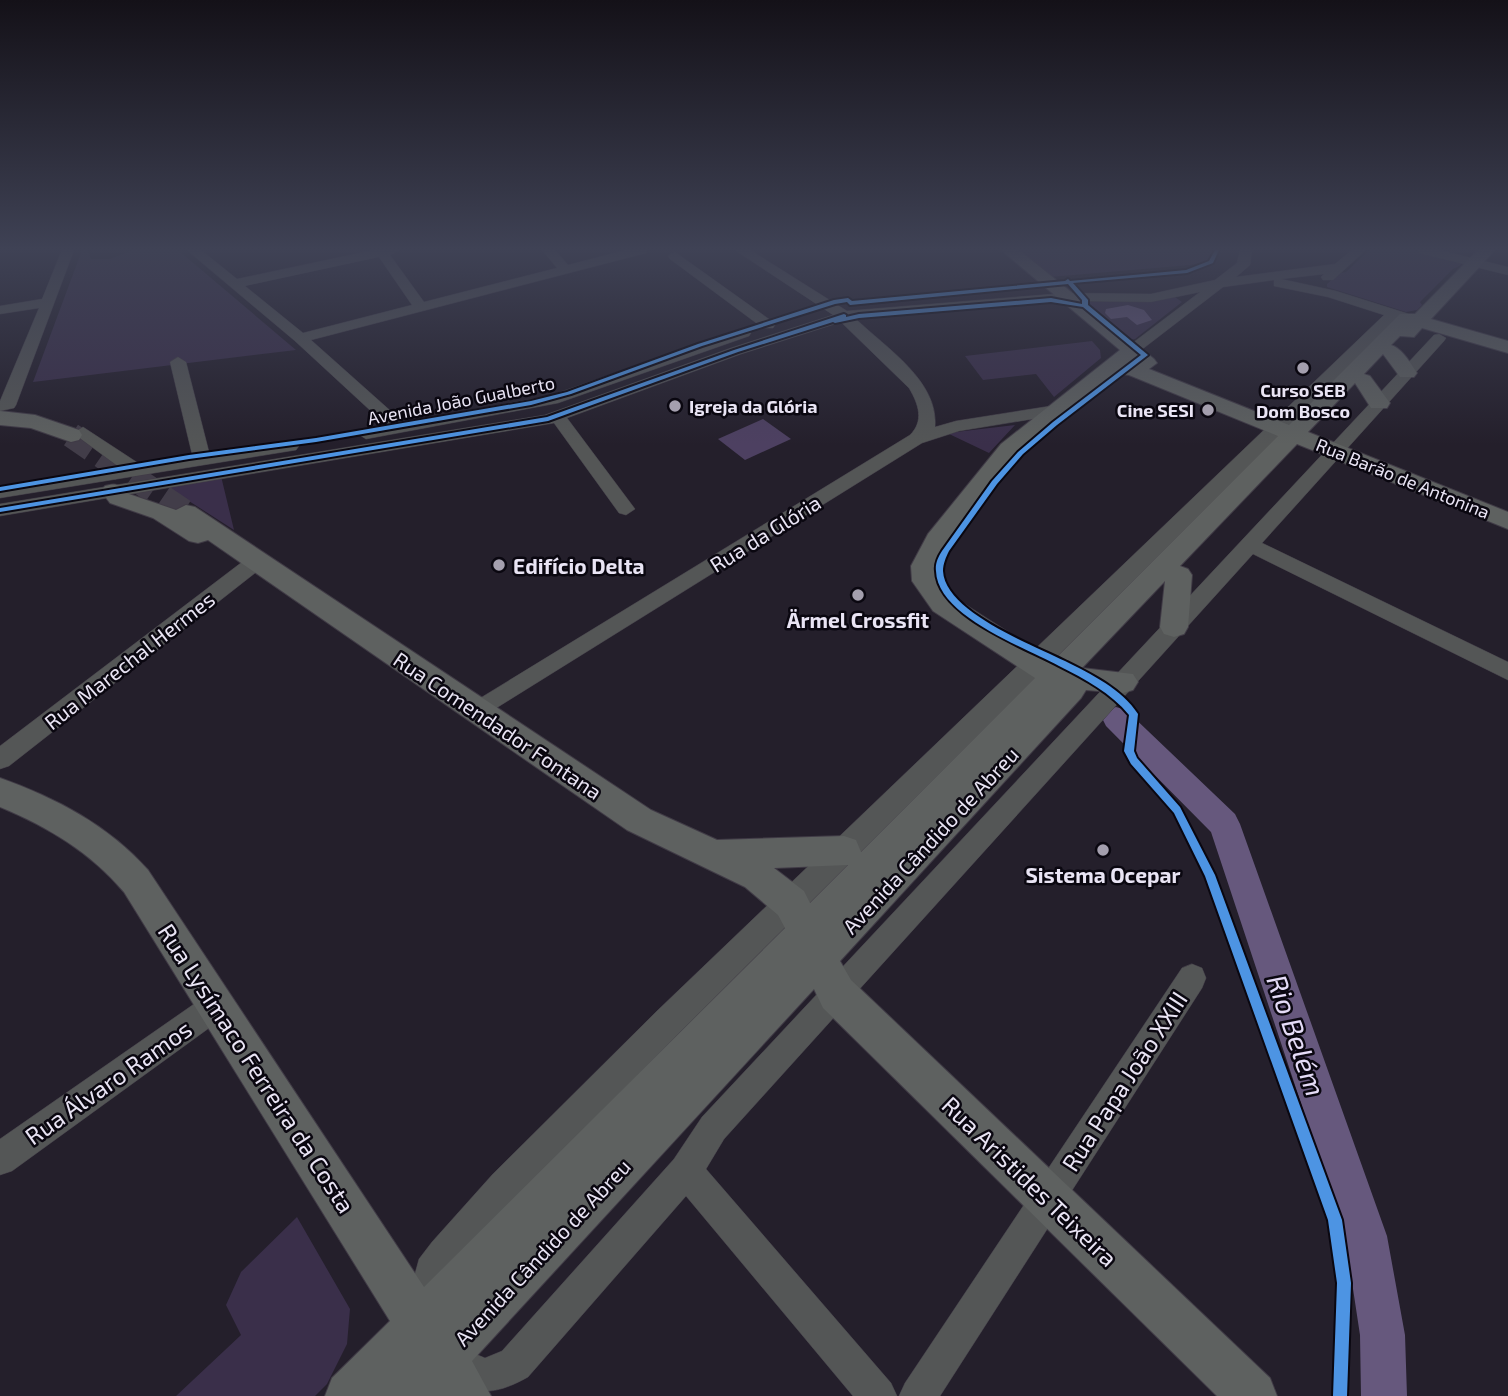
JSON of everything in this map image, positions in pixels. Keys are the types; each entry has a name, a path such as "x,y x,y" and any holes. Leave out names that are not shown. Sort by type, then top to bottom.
{"main road":[{"path":"1079,315 1111,348 1113,366"},
{"name":"Rua Barão de Antonina","path":"1085,315 1181,388"},
{"path":"1406,318 1409,315"},
{"path":"1406,318 1508,347"},
{"path":"1406,318 1441,333 1508,354"},
{"name":"Avenida Cândido de Abreu","path":"406,1396 443,1359 1058,673 1145,585 1192,524 1294,434 1363,380 1390,351 1406,318"},
{"name":"Avenida Cândido de Abreu","path":"1058,673 1179,575 1294,434 1406,318"},
{"path":"1123,682 1058,673 943,604 925,581 924,566 937,540 1000,459 1131,351"},
{"path":"1390,351 1407,373"},
{"name":"Rua Barão de Antonina","path":"1113,366 1128,368 1181,388 1508,521"},
{"path":"1363,380 1379,403"},
{"path":"3,412 77,433"},
{"path":"113,491 118,498 162,512 229,557 257,561"},
{"name":"Rua Comendador Fontana","path":"186,513 639,820 758,875 814,946"},
{"path":"1174,626 1179,575"},
{"path":"1115,586 1145,585"},
{"name":"Rua Lysímaco Ferreira da Costa","path":"0,792 63,819 104,846 121,861 217,1005 443,1359"},
{"path":"712,854 844,851"},
{"name":"Rua Aristides Teixeira","path":"814,946 1048,1198 1252,1396"},
{"name":"Avenida Cândido de Abreu","path":"350,1396 443,1359"}],"street":[{"path":"3,412 43,315"},
{"path":"272,315 399,428"},
{"path":"300,338 389,315"},
{"path":"756,315 768,324"},
{"name":"Avenida João Gualberto","path":"0,492 202,458 292,446 552,400 797,315"},
{"name":"Avenida João Gualberto","path":"0,510 558,417 736,351 852,315"},
{"path":"1131,351 1178,315"},
{"path":"1397,315 1406,318"},
{"path":"844,316 918,388 928,416 927,427 916,439"},
{"path":"1407,373 1439,338"},
{"path":"178,362 202,458"},
{"name":"Avenida Cândido de Abreu","path":"1192,524 1115,586 1058,673 844,851 814,946 713,1128 685,1171 515,1364 499,1375 481,1377 443,1359 432,1272 465,1228 616,1072 814,946 1123,682 1407,373"},
{"name":"Rua da Glória","path":"477,711 916,439 956,426 1057,410"},
{"path":"928,416 938,422 956,426"},
{"path":"558,417 626,509"},
{"path":"77,433 134,469"},
{"path":"1249,544 1508,672"},
{"name":"Rua Marechal Hermes","path":"0,759 257,561"},
{"name":"Rua Papa João XXIII","path":"918,1396 1192,978"},
{"name":"Rua Álvaro Ramos","path":"0,1159 217,1005"},
{"path":"685,1171 878,1396"}],"shaded area":[{"path":"58,315 255,315 296,350 33,382"},
{"path":"1093,315 1165,315 1135,339 1123,341"},
{"path":"1107,315 1148,315 1152,320 1137,325 1127,317 1111,319"},
{"path":"1092,341 1100,350 1101,358 1054,397 1036,374 983,380 965,356"},
{"path":"763,419 791,439 745,460 718,439"},
{"path":"1015,425 989,453 947,433"},
{"path":"221,476 234,530 164,485"},
{"path":"297,1217 350,1309 347,1344 327,1384 315,1396 176,1396 241,1335 226,1305 241,1272"}],"waterway":[{"name":"Rio Belém","path":"1116,718 1224,824 1366,1236 1382,1335 1384,1396"}],"tunnel":[{"path":"71,435 186,513"}],"cycle path":[{"path":"0,489 189,457 316,440 531,403 569,393 700,345 793,315"},
{"path":"835,321 869,315"},
{"path":"1096,315 1145,355 1055,423 1005,469 945,551 939,572 945,590 973,617 1098,683 1126,704 1134,714 1129,751 1134,761 1177,810 1210,875 1335,1220 1344,1283 1340,1396"},
{"path":"0,510 548,419 736,351 844,316"}],"place":[{"name":"Curso SEB Dom Bosco","path":"1303,368"},
{"name":"Igreja da Glória","path":"675,406"},
{"name":"Cine SESI","path":"1208,410"},
{"name":"Edifício Delta","path":"499,565"},
{"name":"Ärmel Crossfit","path":"858,595"},
{"name":"Sistema Ocepar","path":"1103,850"}]}
